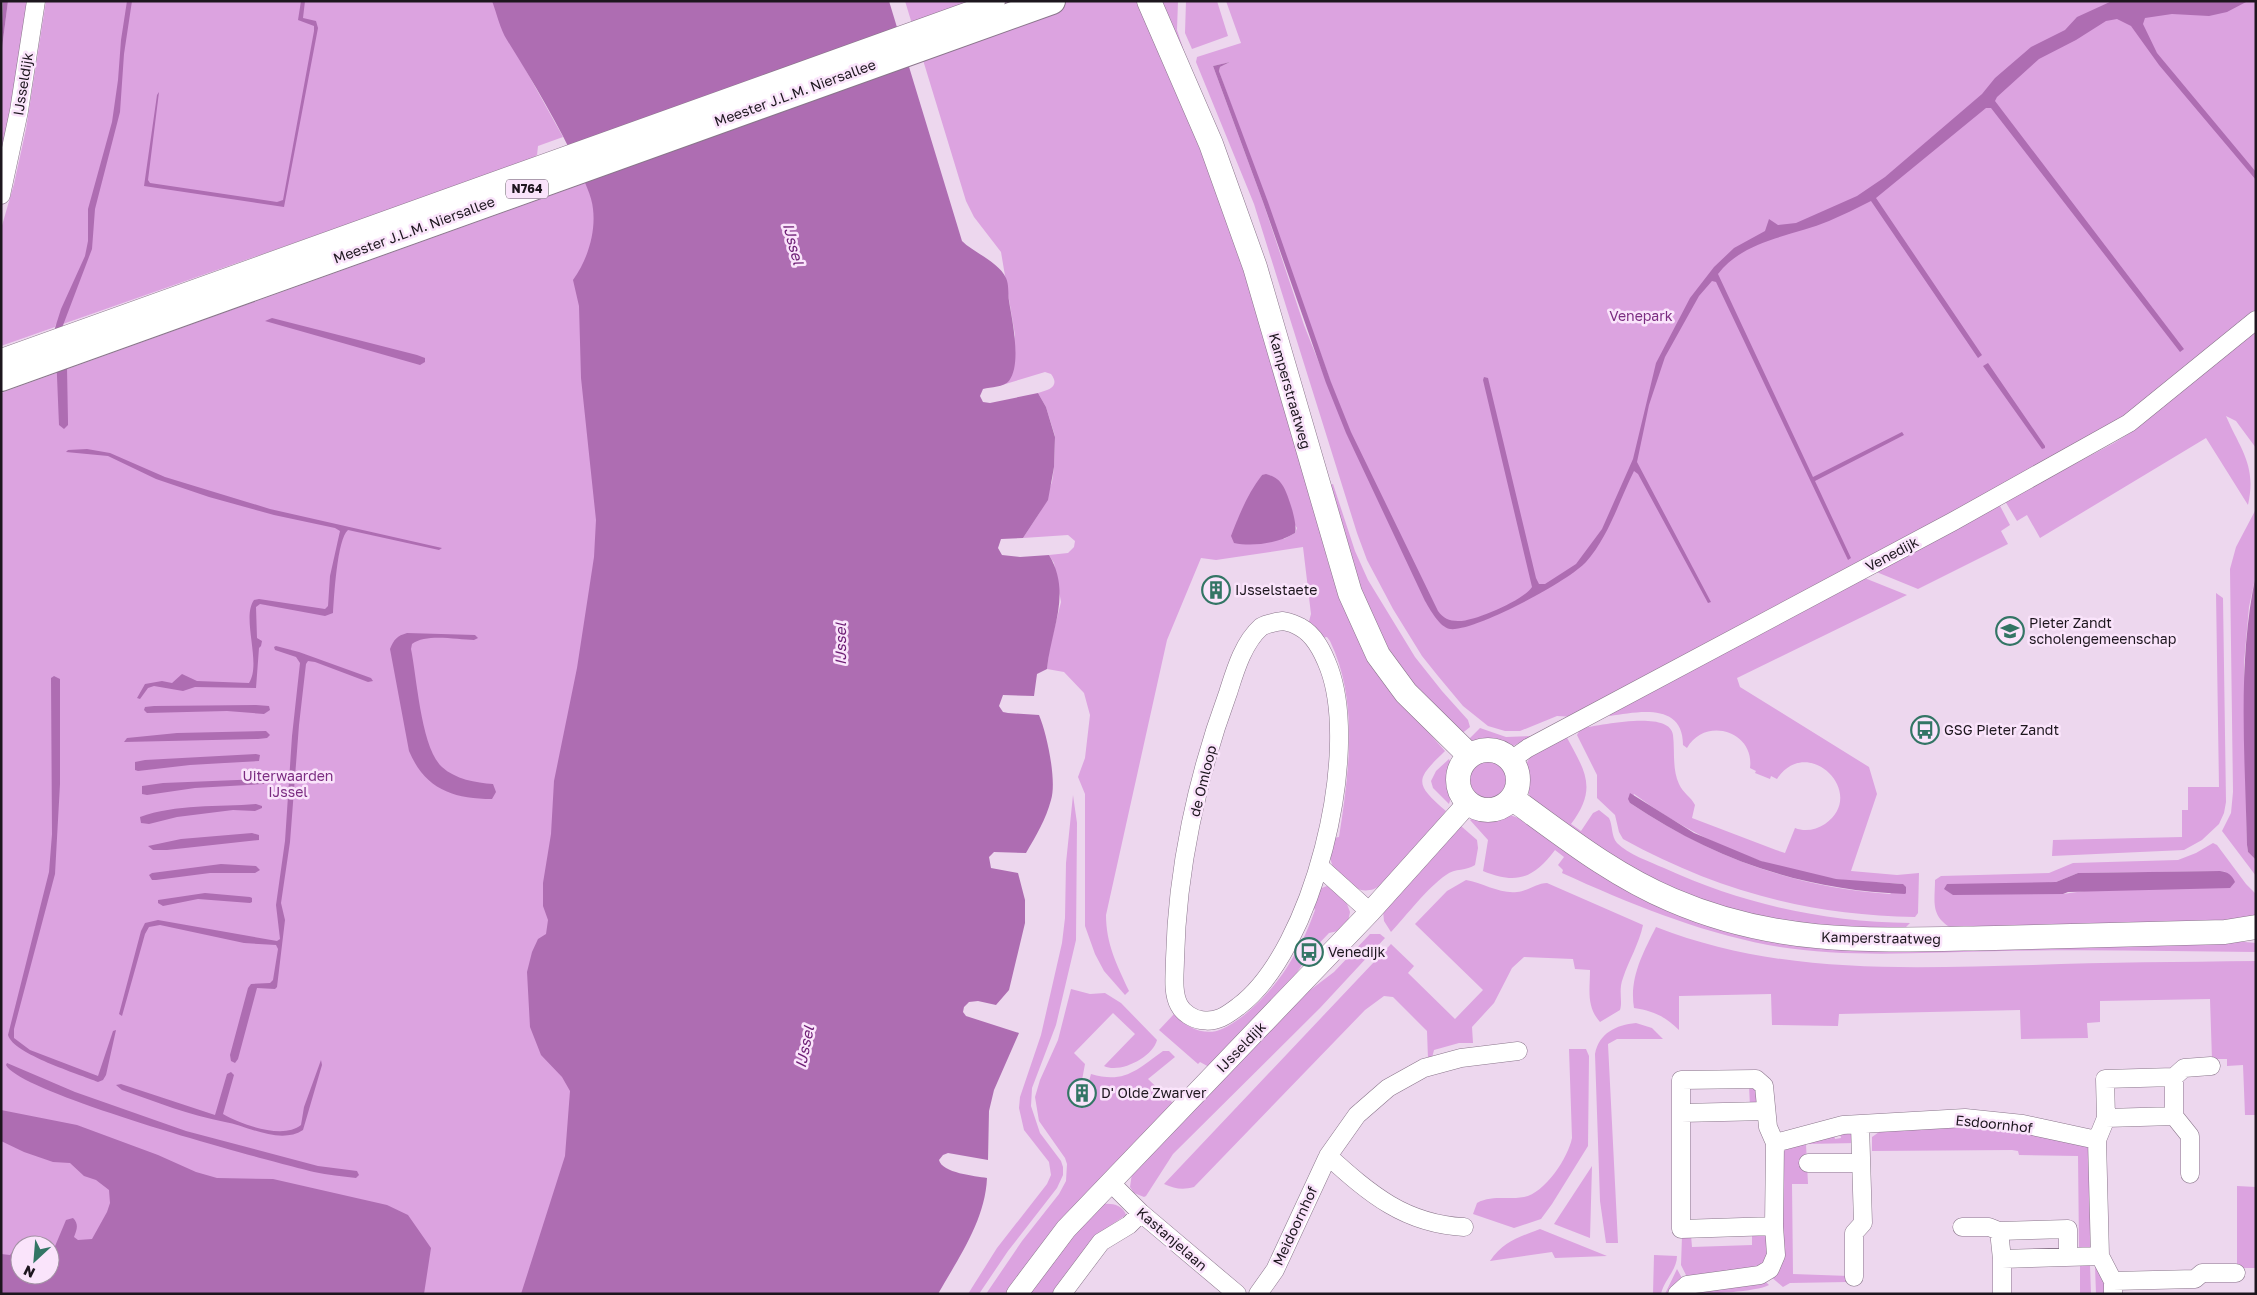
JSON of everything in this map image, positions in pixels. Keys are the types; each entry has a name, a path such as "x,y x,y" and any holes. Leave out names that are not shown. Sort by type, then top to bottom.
{"main road":[{"name":"Meester J.L.M. Niersallee","path":"1,378 1052,1"},
{"name":"Kamperstraatweg","path":"1149,1 1211,144 1254,267 1350,593 1378,654 1406,693 1470,756"},
{"path":"1487,750 1498,751 1511,760 1518,771 1519,781 1513,799 1504,806 1487,811 1478,809 1468,803 1459,790 1458,781 1463,763 1470,756 1487,750"},
{"name":"Kamperstraatweg","path":"1513,799 1592,857 1644,887 1672,900 1729,920 1789,934 1852,940 2225,932 2256,926"},
{"name":"Kamperstraatweg","path":"2225,932 2256,937"}],"street":[{"name":"IJsseldijk","path":"1,195 18,111 36,1"},
{"name":"Meester J.L.M. Niersallee","path":"1,358 996,1"},
{"name":"Venedijk","path":"1511,760 1535,744 1952,522 2128,423 2256,320"},
{"name":"de Omloop","path":"1283,621 1302,628 1315,640 1322,651 1335,692 1338,738 1337,779 1331,816 1318,866 1309,895 1283,952 1271,973 1251,995 1234,1010 1216,1020 1197,1019 1182,1010 1176,997 1177,914 1186,853 1202,775 1224,703 1246,648 1263,626 1273,622 1283,621"},
{"name":"IJsseldijk","path":"1017,1294 1066,1228 1370,912 1468,803"},
{"path":"1318,866 1370,912"},
{"name":"Meidoornhof","path":"1258,1294 1275,1270 1328,1156 1357,1115 1388,1088 1424,1068 1461,1058 1518,1051"},
{"path":"2211,1066 2184,1068 2174,1077 2105,1079 2106,1118 2098,1140 2100,1256 2113,1287 2196,1286 2202,1273 2236,1273"},
{"path":"2174,1077 2174,1116 2190,1136 2190,1174"},
{"path":"1677,1294 1687,1285 1760,1275 1770,1269 1776,1255 1774,1226 1775,1143 1768,1127 1764,1086 1756,1079 1681,1080 1681,1229 1774,1226"},
{"path":"1681,1113 1766,1111"},
{"path":"2106,1118 2174,1116"},
{"name":"Esdoornhof","path":"1775,1143 1844,1125 1965,1118 2023,1124 2098,1140"},
{"path":"1854,1277 1854,1233 1863,1223 1860,1125"},
{"path":"1328,1156 1370,1193 1415,1218 1443,1226 1464,1227"},
{"path":"1808,1163 1862,1162"},
{"name":"Kastanjelaan","path":"1110,1182 1141,1213 1237,1294"},
{"path":"1062,1294 1101,1242 1129,1226 1141,1213"},
{"path":"1962,1227 1989,1227 1999,1231 2068,1229 2068,1257"},
{"path":"1999,1231 2002,1259 2002,1294"},
{"path":"2002,1259 2100,1256"}],"green space":[{"path":"8,1 29,1 1,165 1,56"},
{"path":"46,1 521,1 518,56 563,137 538,146 537,155 528,161 63,324 64,322 56,324 55,327 1,346 1,229 14,184 26,129"},
{"path":"905,1 1140,1 1232,228 1321,530 1327,559 1337,587 1399,699 1445,751 1428,769 1422,781 1428,794 1446,811 1422,842 1382,885 1366,890 1352,886 1336,871 1330,857 1332,838 1339,837 1346,788 1349,738 1345,688 1339,664 1330,641 1327,637 1321,638 1308,625 1311,614 1303,547 1216,560 1201,558 1167,640 1106,915 1110,945 1129,991 1125,995 1104,971 1095,954 1085,926 1085,794 1078,777 1085,758 1090,715 1084,693 1064,672 1047,669 1049,650 1061,602 1054,563 1049,555 1068,553 1074,547 1075,541 1068,535 1023,538 1040,512 1052,482 1055,436 1046,407 1038,393 1050,389 1054,384 1054,378 1051,374 1045,372 1002,385 1009,381 1015,335 1001,252 974,217 966,201","holes":["1262,475 1297,528 1295,533 1284,539 1237,521"]},
{"path":"1158,1 1178,1 1177,30 1185,54"},
{"path":"1186,1 1217,1 1228,36 1192,49 1185,33"},
{"name":"Venepark","path":"1226,1 2256,1 2256,448 2236,421 2226,416 2249,468 2250,491 2248,505 2206,438 2040,538 2027,515 2017,521 2005,501 2114,443 2130,433 2155,412 2122,421 1574,717 1557,716 1520,731 1505,731 1488,726 1463,706 1422,656 1393,609 1367,560 1357,533 1254,204 1196,62 1197,57 1241,43","holes":["1230,62 1220,67 1219,71 1330,380 1348,436 1304,325 1263,202 1213,66"]},
{"name":"Uiterwaarden IJssel","path":"585,183 591,185 604,270 594,1294 1,1294 1,393"},
{"path":"1333,484 1355,551 1368,580 1415,657 1468,720 1470,727 1460,735 1435,711 1392,657 1367,612 1327,486"},
{"path":"1999,504 2010,525 2001,531 2008,544 1918,589 1874,571"},
{"path":"2256,509 2256,574 2249,607 2244,663 2247,845 2248,852 2256,860 2256,876 2222,831 2231,813 2233,792 2230,569 2236,547"},
{"path":"1862,577 1907,595 1737,678 1740,687 1869,767 1877,794 1851,871 1897,875 1919,873 1918,913 1915,917 1876,915 1801,905 1765,897 1694,873 1623,839 1619,832 1615,815 1597,798 1597,775 1577,735 1581,728 1633,721 1660,723 1669,727 1673,735 1677,778 1681,787 1695,805 1692,818 1785,853 1795,828 1810,830 1825,824 1837,811 1840,797 1837,784 1829,773 1817,765 1803,762 1789,766 1777,779 1771,776 1770,779 1755,773 1756,771 1750,768 1749,755 1745,745 1737,737 1727,732 1705,732 1695,738 1687,748 1683,745 1681,731 1676,722 1667,716 1645,712 1610,716 1607,712","holes":["1634,794 1657,810 1729,849 1781,867 1835,879 1903,884 1890,894 1854,890 1786,876 1754,866 1722,854 1660,822 1630,803"]},
{"path":"2216,593 2223,598 2226,802 2219,824 2202,840 2184,850 2052,856 2053,840 2182,837 2182,810 2188,810 2188,787 2219,787"},
{"path":"1480,728 1506,737 1533,736 1511,747 1468,740"},
{"path":"1565,734 1578,758 1586,779 1585,799 1580,811 1571,824 1581,831 1593,813 1599,810 1609,818 1617,843 1627,851 1693,881 1723,892 1784,909 1815,915 1878,922 1910,923 1904,929 1857,931 1743,915 1633,873 1532,799 1529,794 1525,777 1525,768 1528,761 1537,750"},
{"path":"1449,759 1452,768 1452,781 1449,804 1433,788 1431,781 1436,771"},
{"path":"1493,760 1500,763 1506,769 1509,780 1508,788 1500,797 1493,800 1485,800 1478,797 1470,788 1469,776 1472,769 1481,761"},
{"path":"1073,795 1077,823 1076,940 1056,1025 1032,1088 1031,1106 1040,1133 1061,1161 1063,1175 1057,1188 1008,1251 979,1294 968,1294 997,1248 1047,1184 1051,1175 1049,1162 1024,1130 1019,1108 1020,1097 1041,1035 1062,943 1065,918 1066,863"},
{"path":"1510,815 1521,819 1722,926 2222,940 2256,943 2256,952 2066,950 1856,953 1826,952 1768,945 1715,932 1663,915 1562,873 1563,870 1558,865 1564,857 1555,850 1540,867 1524,876 1506,878 1483,871 1488,840 1470,820 1475,817"},
{"path":"1461,826 1477,840 1478,848 1475,865 1457,870 1439,880 1424,894 1391,932 1384,921 1383,911"},
{"path":"2213,843 2217,845 2246,884 2256,894 2256,919 2219,924 1951,928 1940,918 1935,907 1935,880 1941,876 2049,873 2073,863 2178,860 2196,853","holes":["2226,871 2063,894 2049,882 2056,882 2078,873"]},
{"path":"1466,880 1511,892 1547,883 1643,925 1625,971 1620,1010 1600,1022 1591,1004 1589,991 1590,970 1575,969 1573,959 1524,957 1512,968 1494,1003 1472,1027 1473,1043 1459,1043 1434,1050 1432,1058 1428,1059 1427,1031 1393,997 1384,996 1365,1010 1194,1187 1179,1188 1164,1184 1391,944 1414,966 1408,973 1455,1019 1483,990 1415,924 1447,891"},
{"path":"1327,886 1336,891 1347,904 1350,912 1348,922 1338,931 1329,933 1309,954 1287,988 1211,1068 1200,1062 1198,1064 1159,1030 1174,1014 1190,1027 1209,1032 1222,1029 1242,1017 1262,999 1286,969 1310,923 1315,910 1312,904 1319,889"},
{"path":"1656,927 1702,943 1749,954 1795,961 1842,965 1937,967 2256,961 2256,1115 2245,1115 2243,1065 2227,1066 2227,1059 2212,1059 2210,999 2100,1001 2100,1022 2087,1023 2088,1038 2021,1039 2020,1010 1839,1014 1838,1026 1772,1025 1771,994 1679,996 1679,1030 1669,1021 1658,1015 1634,1008 1635,976"},
{"path":"1370,934 1380,934 1385,938 1320,1008 1173,1154 1146,1196 1134,1193 1130,1187 1132,1173 1301,997 1334,972"},
{"path":"1071,989 1090,994 1105,993 1121,1003 1157,1040 1143,1058 1127,1066 1111,1068 1104,1066 1135,1034 1113,1013 1074,1053 1085,1064 1082,1080 1077,1080 1070,1087 1068,1097 1073,1105 1083,1108 1093,1103 1096,1090 1089,1081 1091,1074 1103,1077 1121,1076 1137,1069 1163,1051 1169,1051 1175,1057 1148,1079 1175,1105 1043,1242 1006,1294 986,1294 1022,1241 1059,1194 1066,1181 1067,1164 1065,1158 1039,1121 1035,1097 1040,1080 1058,1040"},
{"path":"1636,1023 1652,1028 1663,1039 1617,1039 1608,1044 1618,1243 1606,1243 1600,1201 1595,1054 1604,1035 1615,1028"},
{"path":"1569,1049 1586,1049 1589,1056 1588,1146 1541,1219 1514,1228 1473,1214 1477,1203 1494,1198 1518,1198 1532,1194 1547,1182 1561,1164 1572,1138"},
{"path":"1749,1085 1757,1085 1758,1107 1750,1107"},
{"path":"1950,1127 2000,1130 2013,1127 2086,1145 2091,1148 2092,1249 2079,1249 2078,1156 2019,1155 2018,1151 2012,1150 1872,1151 1872,1137 1882,1130"},
{"path":"1840,1132 1852,1132 1857,1143 1806,1144 1808,1184 1792,1184 1793,1274 1849,1276 1848,1282 1790,1283 1783,1287 1770,1276 1779,1178 1784,1166 1783,1155 1785,1149 1834,1133 1835,1139 1841,1138"},
{"path":"1592,1166 1590,1238 1554,1224"},
{"path":"2237,1186 2256,1187 2256,1268 2237,1268"},
{"path":"1103,1204 1117,1205 1126,1215 1105,1229 1052,1294 1028,1294 1073,1233"},
{"path":"1540,1229 1607,1256 1555,1258 1552,1252 1490,1261 1506,1244"},
{"path":"1691,1235 1692,1247 1752,1245 1752,1235 1766,1235 1771,1243 1764,1266 1688,1279 1681,1265 1682,1236"},
{"path":"1654,1255 1677,1256 1675,1266 1661,1294 1653,1294"},
{"path":"2090,1265 2091,1294 2080,1294 2080,1266"},
{"path":"2095,1266 2105,1278 2106,1294 2096,1294"},
{"path":"1677,1269 1683,1280 1671,1288 1669,1294 1665,1294"},
{"path":"1764,1280 1769,1285 1754,1289 1699,1294 1692,1294 1691,1291"}],"water":[{"path":"3,1 8,1 1,56"},
{"path":"127,1 132,1 124,54 120,112 95,209 92,249 62,328 67,368 68,425 64,429 59,425 55,328 61,309 85,256 88,241 88,209 112,122"},
{"path":"301,1 305,1 303,18 316,21 318,28 284,207 144,186 157,95 159,92 148,180 150,183 277,202 283,200 314,31 314,26 298,20"},
{"name":"IJssel","path":"492,1 889,1 962,241 998,267 1007,280 1016,353 1013,373 1007,383 983,389 980,396 983,402 990,403 1038,393 1046,407 1055,437 1054,467 1048,500 1023,538 1001,539 998,548 1002,555 1020,557 1049,555 1056,569 1060,597 1047,669 1037,674 1034,696 1003,695 999,706 1003,712 1039,715 1050,758 1053,792 1044,821 1026,853 994,852 989,857 991,868 1018,873 1025,900 1025,923 1009,990 996,1005 978,1001 969,1002 964,1007 963,1012 966,1016 1019,1033 994,1090 989,1111 988,1160 948,1153 939,1160 941,1164 952,1171 987,1178 985,1194 976,1224 938,1294 521,1294 565,1156 570,1091 562,1077 541,1055 530,1027 527,972 532,952 538,939 546,934 548,920 543,906 543,883 551,834 554,781 577,668 594,557 596,520 581,378 579,306 573,280 586,256 592,237 594,218 588,189 579,169 554,120 505,36"},
{"path":"2112,1 2248,1 2227,12 2209,16 2172,14 2145,18 2143,24 2157,53 2256,172 2256,180 2159,65 2131,26 2117,19 2106,21 2076,40 2039,59 1997,97 1995,101 2184,349 2180,352 1991,108 1986,108 1876,198 1982,355 1978,358 1871,201 1829,221 1755,246 1729,262 1718,274 1813,477 1902,432 1904,435 1815,481 1851,558 1848,560 1716,282 1712,281 1699,296 1665,357 1649,405 1637,462 1711,602 1708,603 1638,474 1634,471 1601,541 1586,562 1561,581 1521,604 1499,614 1462,628 1450,629 1442,625 1425,601 1346,433 1326,383 1213,66 1230,62 1220,67 1219,71 1268,202 1331,382 1351,432 1438,611 1446,619 1458,621 1475,618 1509,604 1532,587 1483,380 1484,377 1488,378 1536,578 1539,584 1545,584 1576,564 1602,529 1633,459 1656,363 1690,298 1714,267 1734,248 1765,231 1769,219 1778,225 1796,223 1857,196 1885,177 1982,94 1995,78 2031,47 2065,30 2077,17"},
{"path":"272,318 417,355 425,358 425,362 420,365 265,321"},
{"path":"1988,363 2045,448 2042,449 1983,366"},
{"path":"87,449 110,453 165,477 270,509 442,548 439,550 348,530 344,536 339,556 333,613 325,616 260,604 256,607 257,638 262,641 259,648 256,688 195,687 183,691 154,686 148,688 140,699 137,698 145,684 162,681 172,683 182,674 197,681 249,683 253,664 250,618 254,600 259,599 325,609 328,606 330,576 340,531 335,528 274,515 209,497 156,479 108,456 66,452 68,450"},
{"path":"1266,474 1278,480 1285,490 1294,516 1295,533 1266,543 1249,545 1234,543 1231,536 1244,504 1262,475"},
{"path":"2256,574 2256,860 2248,852 2247,845 2244,675 2246,641"},
{"path":"407,633 475,635 478,638 474,640 426,639 412,644 411,649 421,712 429,745 435,758 442,767 453,775 493,784 496,792 492,799 465,797 442,789 423,775 409,751 390,649 396,638"},
{"path":"274,647 299,652 371,678 373,681 368,682 315,662 308,661 306,664 299,725 290,842 281,903 285,920 277,987 275,989 257,988 238,1059 235,1063 231,1061 230,1055 248,988 251,984 270,983 273,980 278,949 276,945 244,943 160,925 149,927 145,934 122,1016 119,1014 141,931 145,923 158,920 277,941 280,939 276,905 285,841 292,736 300,663 296,657 275,650"},
{"path":"54,676 60,679 60,784 55,874 14,1029 14,1038 30,1050 98,1076 113,1031 116,1030 106,1075 103,1080 98,1082 62,1069 34,1056 13,1042 8,1035 49,872 52,834 51,678"},
{"path":"154,706 269,706 270,710 264,714 227,711 147,713 144,710 145,707"},
{"path":"266,731 270,735 267,738 258,739 124,742 127,738 177,733"},
{"path":"260,755 259,761 135,770 135,762 145,760"},
{"path":"263,779 265,781 264,784 195,788 147,795 142,794 142,786 163,783"},
{"path":"1630,793 1694,833 1761,861 1836,879 1903,884 1906,887 1906,893 1867,891 1831,886 1795,878 1727,856 1694,841 1630,803 1628,799"},
{"path":"256,804 262,806 262,808 255,811 233,810 177,817 149,824 141,823 140,817 182,808"},
{"path":"252,833 259,835 259,840 167,850 153,850 148,846 181,839"},
{"path":"221,864 256,866 260,870 255,873 210,873 156,880 152,880 149,875 152,873"},
{"path":"2220,871 2229,874 2234,880 2235,882 2230,888 2068,892 2063,894 1953,895 1944,889 1947,884 2056,882 2078,873"},
{"path":"205,893 250,897 252,902 198,899 163,906 158,903 158,900"},
{"path":"321,1060 322,1065 303,1130 284,1136 264,1133 186,1112 122,1090 116,1085 121,1084 215,1115 227,1074 231,1072 234,1075 223,1114 250,1126 273,1131 284,1131 301,1125 304,1107"},
{"path":"7,1063 75,1092 186,1131 318,1166 357,1171 359,1175 356,1178 314,1172 149,1126 54,1093 21,1078 6,1065"},
{"path":"1,1110 77,1125 158,1155 196,1172 217,1178 273,1179 387,1205 408,1215 431,1248 424,1294 1,1294 1,1254 10,1255 10,1285 60,1285 60,1235 66,1220 73,1218 75,1220 77,1227 74,1237 78,1240 92,1239 110,1203 109,1190 96,1180 84,1176 70,1163 53,1162 24,1152 1,1141"}],"place":[{"name":"IJsselstaete","path":"1216,590"},
{"name":"Pieter Zandt scholengemeenschap","path":"2010,631"},
{"name":"GSG Pieter Zandt","path":"1925,730"},
{"name":"Venedijk","path":"1309,952"},
{"name":"D' Olde Zwarver","path":"1082,1093"}]}
